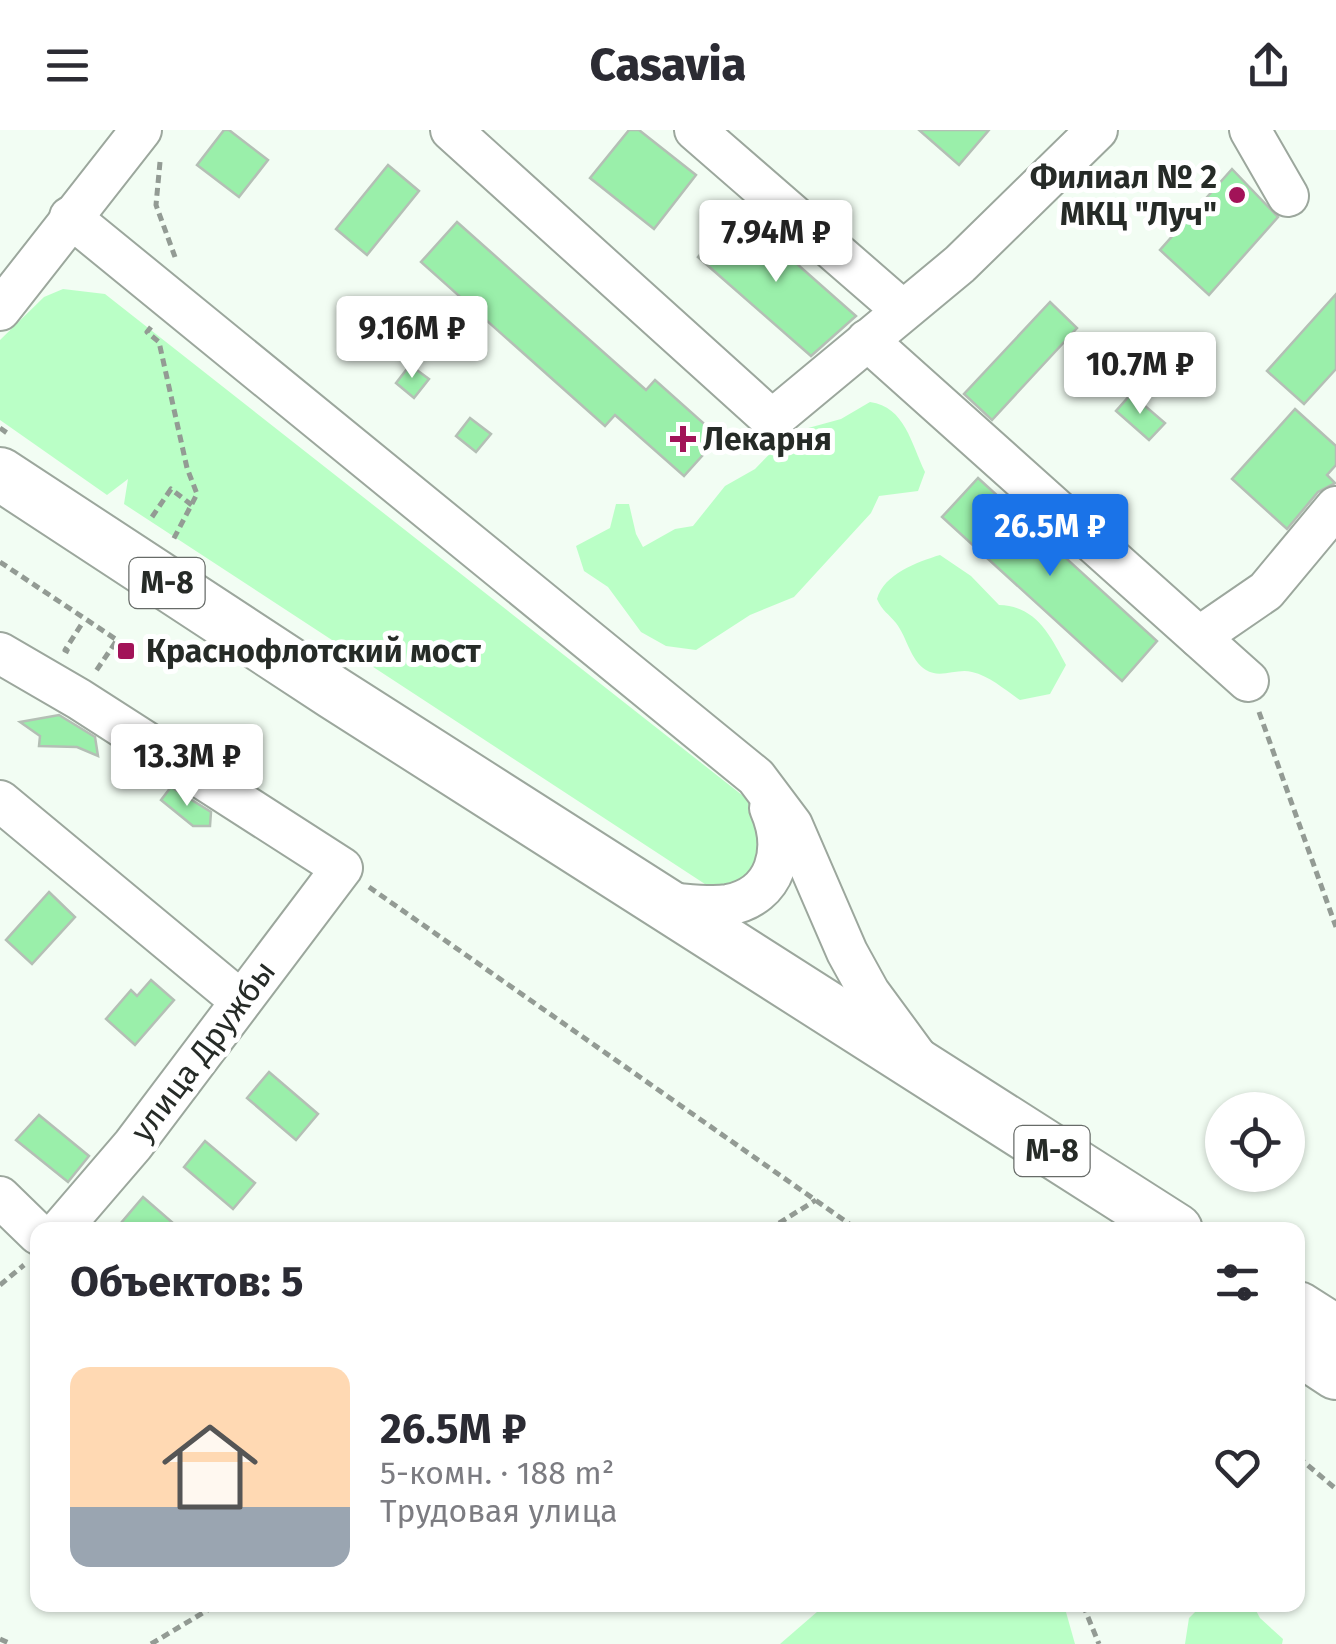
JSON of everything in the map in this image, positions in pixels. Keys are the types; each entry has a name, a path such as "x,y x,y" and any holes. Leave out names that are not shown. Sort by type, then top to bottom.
{"main road":[{"name":"М-8","path":"0,474 325,707"},
{"name":"М-8","path":"0,514 325,707"},
{"path":"325,707 666,903 928,1071"},
{"path":"325,707 1101,1222"},
{"name":"М-8","path":"928,1071 1164,1222"},
{"path":"1305,1312 1336,1332"},
{"path":"1305,1352 1336,1372"}],"street":[{"path":"0,310 141,130"},
{"path":"451,130 772,420 901,309 960,264 1097,130"},
{"path":"695,130 901,309"},
{"path":"1250,130 1288,196"},
{"path":"70,217 756,777 792,825 847,952 869,992 928,1071"},
{"path":"867,340 1248,680"},
{"path":"1200,637 1266,591 1336,506"},
{"path":"0,652 342,868"},
{"path":"666,903 726,905 753,898 772,878 779,854 774,819 756,777"},
{"path":"0,802 241,1001"},
{"name":"улица Дружбы","path":"67,1222 134,1145 342,868"},
{"path":"0,1198 30,1247"}],"path":[{"path":"152,517 171,489 193,506 170,544"},
{"path":"0,562 117,640 95,672"},
{"path":"80,661 65,650 83,622"},
{"path":"1248,680 1336,927"},
{"path":"342,868 847,1222"},
{"path":"781,1222 816,1200"},
{"path":"0,1284 30,1250"},
{"path":"1305,1463 1336,1488"},
{"path":"151,1644 204,1612"},
{"path":"1085,1612 1098,1644"},
{"path":"0,1639 10,1644"}],"green space":[{"path":"63,289 105,294 742,795 764,818 762,864 731,889 708,886 124,504 128,479 107,495 0,420 0,340 44,297"},
{"path":"870,402 891,411 905,428 925,472 918,491 879,496 871,513 794,597 750,615 696,650 666,646 641,632 608,587 584,571 576,546 610,528 616,504 629,504 643,547 675,529 693,526 725,486 755,469 790,433 841,419"},
{"path":"940,555 971,576 999,605 1023,611 1048,633 1066,665 1050,694 1020,700 979,674 931,673 916,660 900,629 877,599 894,576"},
{"path":"817,1612 1066,1612 1075,1644 780,1644"},
{"path":"1195,1612 1257,1612 1283,1639 1282,1644 1185,1644 1189,1618"}],"building":[{"path":"224,130 268,160 239,197 197,165"},
{"path":"629,130 639,130 696,175 654,229 590,178"},
{"path":"919,130 989,130 959,165"},
{"path":"388,165 419,191 367,255 336,229"},
{"path":"1232,169 1278,217 1209,295 1160,250"},
{"path":"737,211 856,316 811,356 698,257"},
{"path":"457,222 646,390 655,380 719,437 684,476 615,415 605,426 421,262"},
{"path":"1336,294 1336,369 1304,404 1267,371"},
{"path":"1050,302 1077,328 992,420 964,394"},
{"path":"410,365 429,379 414,398 396,383"},
{"path":"1131,394 1165,423 1149,440 1116,411"},
{"path":"1295,409 1336,446 1336,465 1327,475 1335,483 1318,492 1287,529 1232,479"},
{"path":"470,418 491,434 476,452 456,436"},
{"path":"978,478 1157,641 1122,681 942,517"},
{"path":"59,715 95,737 98,756 77,747 39,746 40,736 20,722"},
{"path":"171,787 211,812 210,826 193,826 161,800"},
{"path":"49,892 75,917 32,964 6,940"},
{"path":"151,980 174,1000 135,1045 106,1019 131,990 137,996"},
{"path":"269,1072 318,1114 296,1140 247,1098"},
{"path":"39,1115 89,1156 68,1182 16,1140"},
{"path":"205,1141 255,1183 233,1209 184,1167"},
{"path":"143,1197 172,1222 122,1222"}],"place":[{"name":"Филиал № 2 МКЦ \"Луч\"","path":"1237,195"},
{"name":"Лекарня","path":"683,439"},
{"name":"Краснофлотский мост","path":"126,651"}]}
